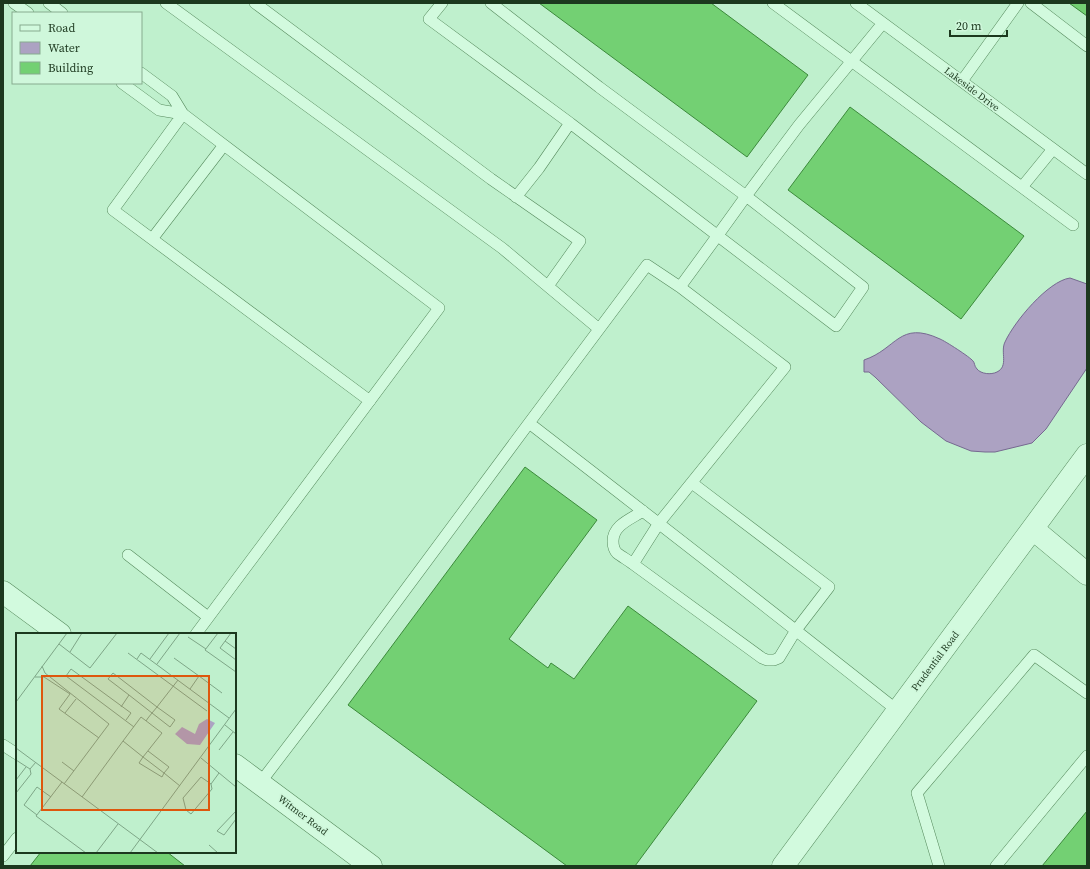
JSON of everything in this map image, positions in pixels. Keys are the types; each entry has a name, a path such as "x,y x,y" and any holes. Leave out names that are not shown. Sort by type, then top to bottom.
{"street":[{"name":"Prudential Road","path":"783,866 1087,455"},
{"path":"1033,529 1087,574"},
{"path":"3,592 59,633"},
{"name":"Witmer Road","path":"236,766 371,866"}],"lane":[{"path":"14,3 27,12"},
{"path":"49,3 61,12"},
{"path":"166,3 502,248 599,329"},
{"path":"255,3 516,197 580,241 548,286"},
{"path":"442,3 428,19 570,122 836,326 863,286 746,196 599,87 491,3"},
{"path":"773,3 1073,225"},
{"name":"Lakeside Drive","path":"856,3 1087,174"},
{"path":"962,81 1018,3"},
{"path":"1031,3 1087,46"},
{"path":"680,288 799,125 883,23"},
{"path":"142,74 172,96 183,114 439,308 197,633"},
{"path":"123,84 159,110 183,114"},
{"path":"183,114 113,210 370,401"},
{"path":"516,197 539,168 570,122"},
{"path":"152,239 224,145"},
{"path":"1022,187 1053,149"},
{"path":"260,783 334,686 647,265 785,367 659,523 633,564"},
{"path":"529,423 898,711"},
{"path":"643,511 615,530 613,545 617,552 762,658 774,660 779,658 796,630 829,587 692,483"},
{"path":"128,554 208,617"},
{"path":"939,866 917,793 1034,655 1087,693"},
{"path":"3,745 16,753"},
{"path":"996,866 1087,756"},
{"path":"3,856 16,839"}],"water":[{"path":"1070,278 1087,284 1087,368 1046,429 1032,443 995,452 985,452 971,451 946,441 921,422 875,377 869,372 864,372 864,360 875,355 899,338 907,334 915,333 926,334 940,339 971,359 979,371 989,374 995,373 1003,366 1003,350 1005,342 1016,324 1042,294 1052,286"}],"building":[{"path":"539,3 711,3 808,75 747,157"},
{"path":"1069,3 1087,3 1087,16"},
{"path":"850,107 1024,236 961,319 788,190"},
{"path":"525,467 597,520 509,639 548,668 551,663 574,679 628,606 757,701 635,866 567,866 348,705"},
{"path":"1087,811 1087,866 1042,866"},
{"path":"40,853 168,853 185,866 30,866"}]}
